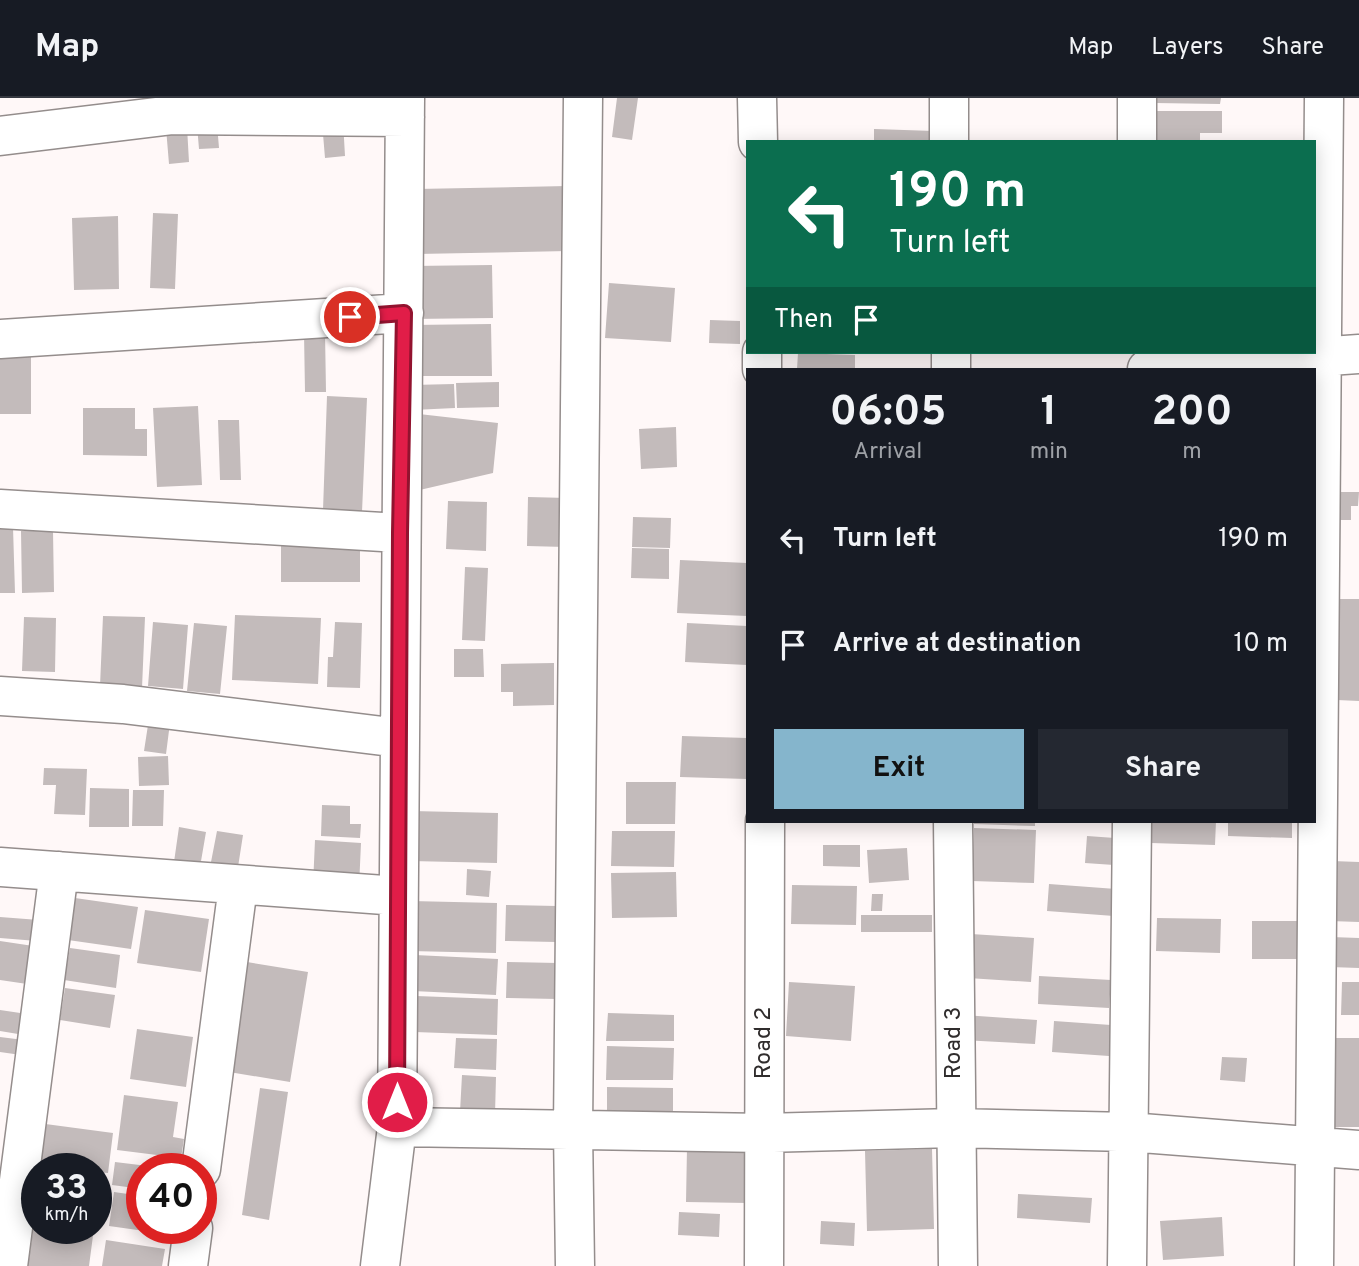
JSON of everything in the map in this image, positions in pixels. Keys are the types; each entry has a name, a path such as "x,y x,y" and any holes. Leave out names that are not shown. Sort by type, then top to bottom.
{"street":[{"path":"575,1266 573,1130 583,98"},
{"path":"757,98 758,140"},
{"path":"949,98 949,140"},
{"path":"1137,98 1137,140"},
{"path":"1314,1266 1324,98"},
{"path":"0,136 173,106 405,108 397,1128 380,1266"},
{"path":"0,339 404,313"},
{"path":"1159,368 1321,354 1359,354"},
{"path":"0,509 400,533"},
{"path":"0,696 123,704 399,738"},
{"name":"Road 2","path":"764,1266 765,823"},
{"name":"Road 3","path":"953,823 954,1128 958,1266"},
{"path":"1127,1266 1132,823"},
{"path":"0,867 398,896"},
{"path":"8,1266 59,871"},
{"path":"203,1153 238,886"},
{"path":"397,1128 764,1133 954,1128 1129,1132 1315,1149 1359,1150"},
{"path":"188,1266 191,1244"}],"building":[{"path":"617,98 638,98 632,140 612,137"},
{"path":"1156,98 1221,98 1220,104 1155,103"},
{"path":"1148,111 1222,111 1222,133 1200,133 1200,140 1148,140"},
{"path":"343,121 345,156 325,158 322,122"},
{"path":"217,124 219,148 199,149 197,125"},
{"path":"187,127 189,162 169,164 166,128"},
{"path":"874,129 934,131 934,140 874,140"},
{"path":"567,186 568,251 417,254 416,189"},
{"path":"153,213 178,214 175,289 150,288"},
{"path":"118,216 119,289 74,290 72,218"},
{"path":"492,265 493,318 412,319 412,266"},
{"path":"609,283 675,288 671,342 605,338"},
{"path":"710,320 740,321 740,344 709,343"},
{"path":"491,324 492,376 413,376 412,325"},
{"path":"325,332 326,392 305,392 304,333"},
{"path":"0,349 31,349 31,414 0,414"},
{"path":"798,354 855,355 855,368 797,368"},
{"path":"499,382 499,407 457,408 456,383"},
{"path":"454,384 455,408 413,410 412,385"},
{"path":"327,396 367,398 362,512 323,510"},
{"path":"198,406 202,485 157,487 153,408"},
{"path":"83,408 135,408 135,429 147,429 147,456 83,455"},
{"path":"419,414 498,423 493,473 411,492"},
{"path":"218,420 239,420 241,480 220,480"},
{"path":"676,427 677,467 641,469 639,429"},
{"path":"1333,492 1359,492 1358,506 1351,506 1351,520 1333,520"},
{"path":"528,497 568,498 566,547 527,546"},
{"path":"448,501 487,502 486,551 446,549"},
{"path":"633,517 671,518 670,548 632,547"},
{"path":"0,527 13,527 15,593 0,593"},
{"path":"21,531 53,531 54,592 22,593"},
{"path":"281,542 360,542 360,582 281,582"},
{"path":"632,548 669,549 669,579 631,578"},
{"path":"680,560 746,563 746,616 677,613"},
{"path":"465,567 488,568 485,641 462,640"},
{"path":"1338,599 1359,599 1359,701 1337,700"},
{"path":"235,615 321,618 318,684 232,680"},
{"path":"103,616 145,617 142,688 100,686"},
{"path":"24,617 56,618 55,672 22,671"},
{"path":"153,622 188,625 183,689 148,686"},
{"path":"335,622 362,623 360,688 327,687 328,657 333,657"},
{"path":"194,623 227,626 220,694 187,691"},
{"path":"687,623 746,626 746,665 685,662"},
{"path":"454,649 483,649 484,677 454,677"},
{"path":"554,663 554,705 513,706 513,692 501,692 501,664"},
{"path":"150,712 171,715 166,754 144,751"},
{"path":"682,736 746,738 746,779 680,777"},
{"path":"168,756 169,785 139,786 138,757"},
{"path":"44,768 87,769 85,815 54,814 56,785 43,785"},
{"path":"626,782 676,782 675,824 626,824"},
{"path":"90,788 129,789 129,827 89,827"},
{"path":"133,790 164,790 163,826 132,826"},
{"path":"322,805 350,806 350,824 361,824 360,838 321,836"},
{"path":"412,811 498,813 497,863 411,861"},
{"path":"1035,823 1035,826 974,824"},
{"path":"1151,823 1216,823 1215,845 1151,843"},
{"path":"1228,823 1292,823 1292,838 1228,836"},
{"path":"179,827 206,832 200,867 174,862"},
{"path":"974,828 1036,830 1034,883 972,881"},
{"path":"217,831 243,835 238,867 211,862"},
{"path":"612,831 675,831 674,867 611,866"},
{"path":"1087,836 1115,838 1114,865 1085,863"},
{"path":"315,840 361,843 359,887 313,885"},
{"path":"823,845 860,845 860,867 823,866"},
{"path":"907,848 909,880 869,883 867,850"},
{"path":"1332,861 1359,862 1359,922 1330,921"},
{"path":"467,869 491,871 489,897 466,895"},
{"path":"676,872 677,917 612,918 611,873"},
{"path":"1049,884 1116,889 1114,916 1047,911"},
{"path":"792,885 857,886 856,925 791,924"},
{"path":"872,894 883,894 882,911 871,911"},
{"path":"75,898 138,907 131,949 68,940"},
{"path":"411,901 497,903 496,953 410,951"},
{"path":"506,905 557,906 556,942 505,941"},
{"path":"145,910 209,919 201,972 137,963"},
{"path":"861,915 932,915 932,932 861,932"},
{"path":"0,917 39,920 37,941 0,938"},
{"path":"1157,918 1221,919 1220,953 1156,951"},
{"path":"1252,921 1298,921 1298,959 1252,959"},
{"path":"971,934 1034,938 1031,982 968,978"},
{"path":"1331,937 1359,938 1359,968 1330,967"},
{"path":"0,941 40,947 34,985 0,980"},
{"path":"70,948 120,955 116,988 64,980"},
{"path":"415,955 498,959 496,995 413,991"},
{"path":"241,961 308,972 290,1082 223,1071"},
{"path":"507,962 558,963 557,999 506,998"},
{"path":"1039,976 1111,980 1109,1008 1038,1004"},
{"path":"789,982 855,986 851,1041 786,1036"},
{"path":"1342,982 1359,982 1359,1015 1341,1015"},
{"path":"65,988 115,995 110,1028 60,1020"},
{"path":"416,996 498,999 497,1035 415,1032"},
{"path":"0,1010 27,1014 24,1035 0,1031"},
{"path":"608,1013 674,1015 674,1041 606,1041"},
{"path":"963,1015 1037,1020 1035,1044 962,1040"},
{"path":"1054,1021 1111,1025 1109,1056 1052,1052"},
{"path":"137,1029 193,1037 186,1087 130,1079"},
{"path":"0,1037 24,1040 21,1055 0,1052"},
{"path":"456,1038 497,1039 496,1070 454,1068"},
{"path":"1323,1038 1359,1038 1359,1127 1325,1127"},
{"path":"607,1046 674,1048 673,1080 606,1080"},
{"path":"1222,1057 1247,1058 1245,1082 1220,1080"},
{"path":"462,1075 496,1077 495,1114 460,1112"},
{"path":"607,1087 673,1088 673,1115 607,1114"},
{"path":"260,1088 288,1092 269,1220 242,1215"},
{"path":"124,1095 178,1102 173,1137 184,1139 182,1153 117,1150"},
{"path":"38,1123 113,1133 110,1153 34,1153"},
{"path":"687,1148 749,1149 748,1203 686,1202"},
{"path":"932,1149 934,1229 867,1231 865,1151"},
{"path":"115,1162 126,1163 126,1187 112,1185"},
{"path":"114,1192 126,1194 126,1228 112,1226"},
{"path":"1018,1194 1092,1198 1090,1223 1017,1218"},
{"path":"679,1212 720,1214 719,1237 678,1235"},
{"path":"1222,1217 1224,1256 1163,1260 1160,1221"},
{"path":"821,1221 855,1223 854,1246 820,1244"},
{"path":"112,1241 165,1249 162,1266 102,1266 105,1244 112,1244"},
{"path":"31,1244 92,1244 89,1266 28,1266"}],"route":[{"path":"350,317 404,313 397,1102"}]}
